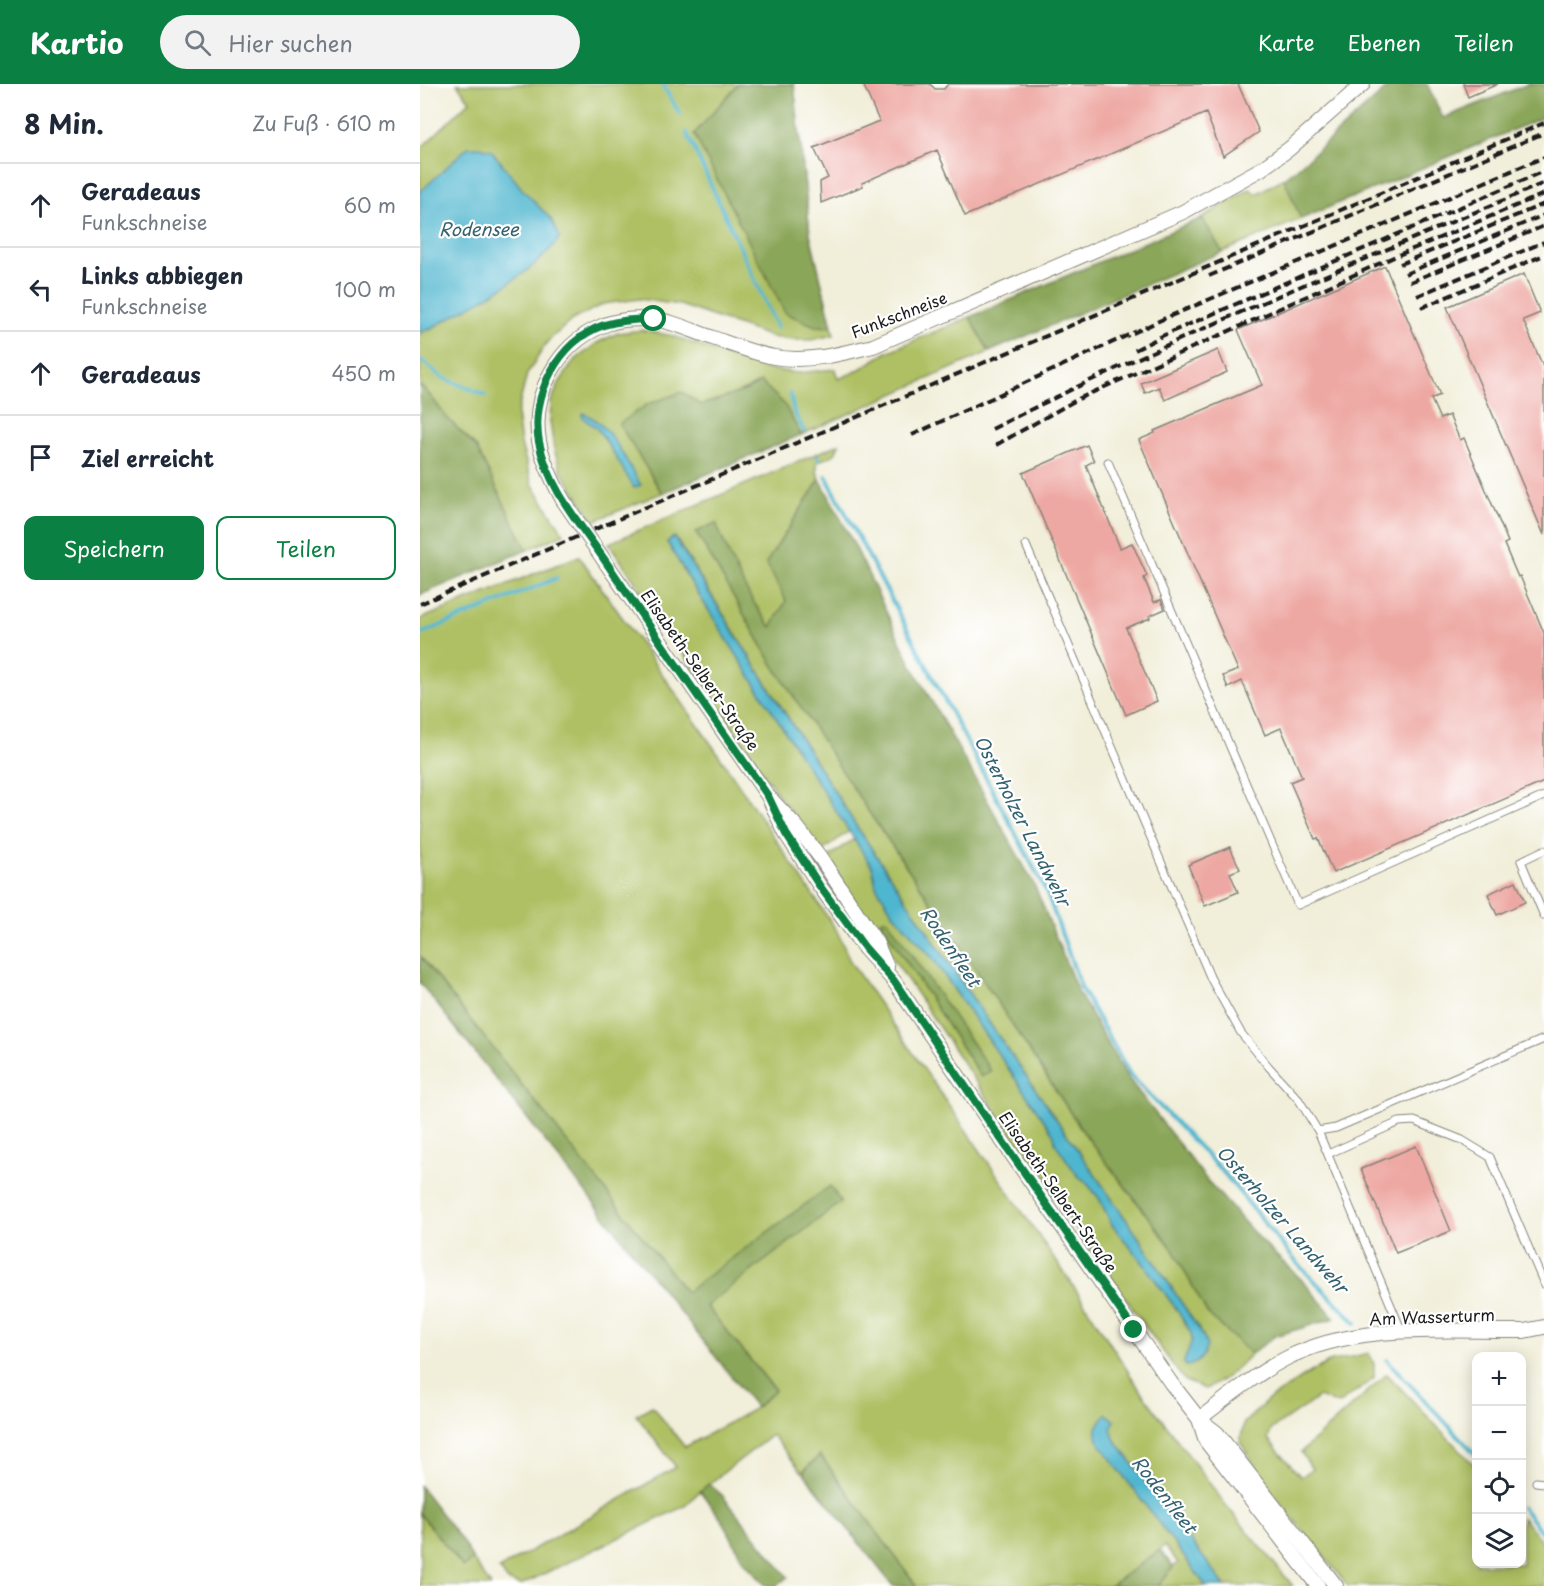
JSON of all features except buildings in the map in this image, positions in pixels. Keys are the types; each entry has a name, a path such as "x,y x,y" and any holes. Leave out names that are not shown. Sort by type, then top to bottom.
{"street":[{"name":"Funkschneise","path":"606,563 552,481 539,442 540,403 547,378 560,358 578,340 602,326 625,320 661,320 754,352 795,360 830,357 873,346 1183,212 1261,169 1289,149 1363,84"},
{"name":"Elisabeth-Selbert-Straße","path":"606,563 768,796 820,857 876,942 894,981 1171,1383 1199,1419 1217,1433 1336,1586"},
{"name":"Am Wasserturm","path":"1199,1419 1260,1374 1286,1358 1314,1347 1369,1334 1524,1331 1544,1327"},
{"name":"Elisabeth-Selbert-Straße","path":"1199,1419 1206,1441 1318,1586"}],"lane":[{"path":"1108,462 1298,905 1544,796"},
{"path":"1026,545 1211,979 1241,1033 1299,1100 1318,1131 1402,1332"},
{"path":"1544,850 1521,861 1544,916"},
{"path":"1318,1131 1336,1128 1544,1039"},
{"path":"1328,1154 1399,1122 1414,1121 1462,1140 1490,1157 1544,1284"}],"green space":[{"path":"457,84 794,84 810,234 834,335 811,340 772,337 680,305 639,299 603,304 572,320 548,341 527,374 517,414 521,444 532,484 564,534 527,550 476,447 420,386 420,149 470,101"},
{"path":"738,84 794,84 810,234 832,327 815,326 785,313 694,134"},
{"path":"1392,84 1427,84 1443,118 1528,84 1544,84 1544,117 1301,219 1284,178"},
{"path":"1284,178 1301,219 1222,252 1202,218 1250,189 1256,194"},
{"path":"1202,218 1222,252 989,352 970,317"},
{"path":"970,317 989,352 801,435 784,404 761,382 727,397 620,424 662,493 594,521 561,471 554,449 550,422 551,402 559,383 574,361 597,343 618,333 642,330 673,336 762,368 797,373 835,369 838,379 855,372 887,352"},
{"path":"761,382 784,404 801,435 662,493 619,424 648,404 682,392 701,405 747,390"},
{"path":"420,386 476,447 527,550 420,595"},
{"path":"839,444 835,454 817,462 820,479 767,563 786,601 771,627 749,596 716,524 697,532 866,808 942,918 1084,1133 1172,1248 1207,1312 1251,1354 1224,1379 1205,1389 1185,1381 1040,1177 826,859 854,839 873,867 876,886 893,913 933,959 1054,1135 1056,1143 1077,1175 1099,1198 1112,1225 1177,1310 1191,1333 1192,1340 1184,1362 1204,1337 1139,1238 992,1027 855,824 675,537 667,542 849,831 821,852 776,792 609,543","holes":["887,920 990,1070 981,1077 880,921"]},
{"path":"820,479 856,548 910,662 1034,884 1079,994 1128,1078 1206,1179 1262,1242 1301,1279 1335,1318 1275,1336 1251,1354 1207,1313 1172,1248 1084,1133 942,918 866,808 772,663 696,532 716,523 733,564 771,627 786,601 766,563"},
{"path":"579,556 714,748 837,931 851,963 1072,1284 1140,1390 1225,1504 1293,1586 1225,1586 1114,1439 1111,1428 1099,1443 1206,1586 1158,1586 1178,1563 1165,1546 1110,1586 917,1586 820,1455 802,1472 772,1435 700,1491 685,1506 521,1585 508,1581 499,1569 676,1467 636,1415 652,1406 685,1447 756,1408 775,1390 706,1306 830,1186 686,1293 420,956 420,619"},
{"path":"887,919 991,1071 981,1077 880,921"},
{"path":"420,956 686,1292 830,1186 841,1202 706,1306 775,1390 756,1408 420,983"},
{"path":"1369,1353 1374,1364 1374,1378 1338,1404 1319,1397 1272,1429 1268,1439 1301,1477 1312,1469 1301,1452 1387,1374 1472,1463 1472,1568 1526,1568 1526,1522 1544,1544 1544,1586 1348,1586 1274,1495 1240,1442 1244,1423 1268,1400 1329,1362"},
{"path":"820,1455 917,1586 893,1586 803,1472"},
{"path":"709,1484 722,1495 788,1577 776,1586 766,1586 742,1559 724,1523 700,1491"},
{"path":"420,1486 463,1542 473,1560 463,1567 420,1514"},
{"path":"420,1514 463,1567 473,1560 491,1586 420,1586"},
{"path":"1160,1550 1173,1567 1158,1586 1110,1586"}],"water":[{"name":"Rodensee","path":"468,147 491,150 523,190 551,219 560,237 549,251 519,276 483,299 420,333 420,192"},
{"path":"583,413 593,418 609,434 641,485 634,488 604,438 582,416"},
{"path":"674,537 855,824 992,1027 1139,1238 1204,1337 1207,1346 1198,1362 1185,1365 1192,1340 1191,1333 1177,1310 1112,1225 1099,1198 1077,1175 1055,1143 1054,1135 933,959 893,913 876,886 872,867 667,542"},
{"path":"1106,1414 1115,1421 1111,1428 1114,1439 1225,1586 1206,1586 1099,1443 1097,1427"}],"waterway":[{"path":"662,84 680,114"},
{"path":"687,133 777,328"},
{"name":"Rodenfleet","path":"421,360 441,377 485,395"},
{"path":"790,394 794,412 804,431"},
{"name":"Osterholzer Landwehr","path":"826,476 1047,893 1082,990 1131,1076 1224,1173 1297,1263 1356,1323"},
{"name":"Osterholzer Landwehr","path":"420,634 557,578"},
{"name":"Osterholzer Landwehr","path":"1387,1360 1472,1451"},
{"name":"Osterholzer Landwehr","path":"1526,1512 1544,1535"}],"railway":[{"path":"420,604 1544,123"},
{"path":"1209,276 1544,133"},
{"path":"912,435 1161,320 1544,157"},
{"path":"1135,350 1162,336 1544,171"},
{"path":"992,429 1197,332 1544,183"},
{"path":"996,445 1078,399 1396,256 1544,194"},
{"path":"1400,264 1544,204"},
{"path":"1405,274 1544,215"},
{"path":"1410,282 1544,226"},
{"path":"1417,296 1544,242"},
{"path":"1421,308 1544,255"}],"route":[{"path":"654,319 625,320 602,326 578,340 560,358 547,378 540,403 538,422 539,442 552,481 621,585 768,796 786,834 819,885 865,948 894,981 1134,1330"}]}
